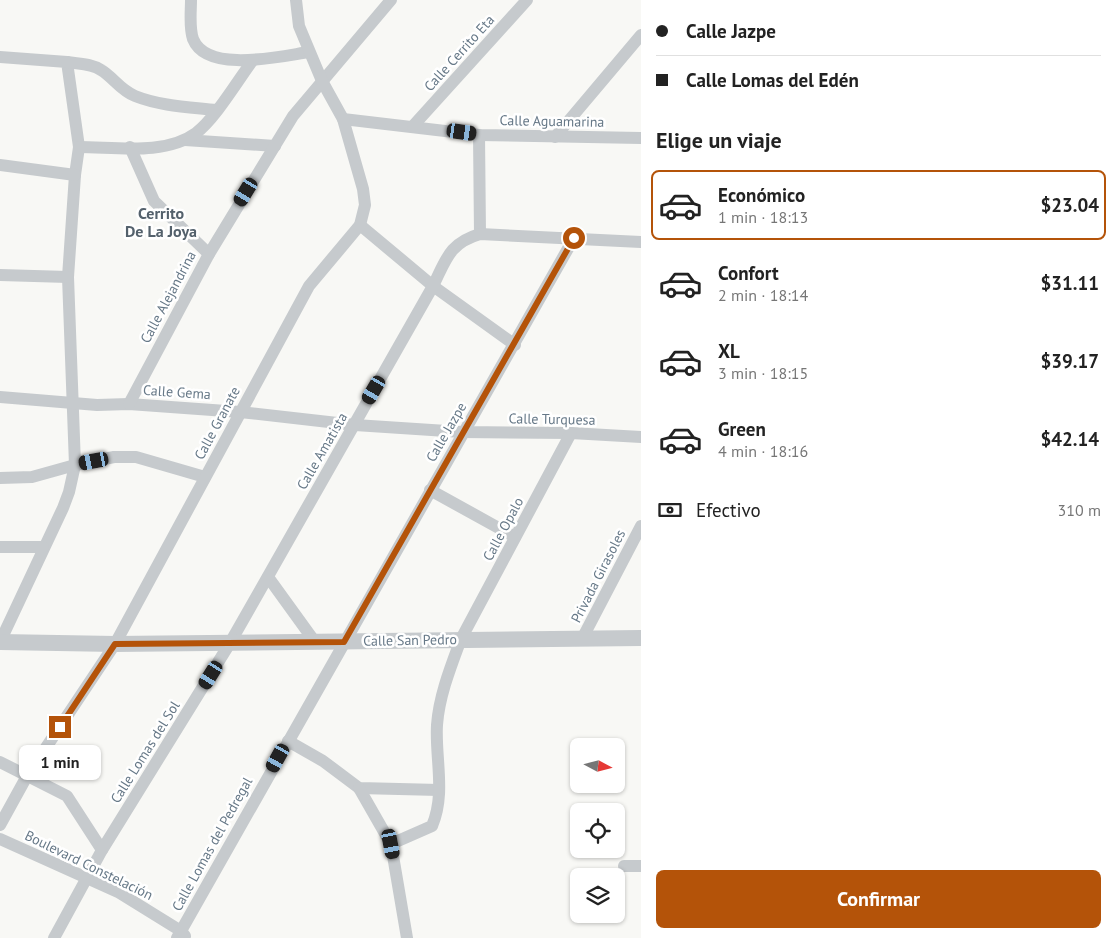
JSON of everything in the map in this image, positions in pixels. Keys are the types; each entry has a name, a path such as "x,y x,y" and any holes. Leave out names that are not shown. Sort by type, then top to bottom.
{"street":[{"path":"191,0 194,40 203,52 213,58 253,60 309,52"},
{"path":"296,0 299,26 322,82 343,119 363,189 364,206 360,225 433,286 515,345"},
{"name":"Calle Alejandrina","path":"129,404 209,254 293,116 391,0"},
{"name":"Calle Cerrito Eta","path":"413,126 527,0"},
{"path":"555,137 641,35"},
{"path":"0,57 67,62 92,66 102,70 114,84 152,102 216,110"},
{"path":"79,147 130,147 171,144 185,140 197,132 216,110 253,60"},
{"path":"0,642 66,500 75,465 68,277 74,175 79,147 67,62"},
{"name":"Calle Aguamarina","path":"343,119 479,135 641,138"},
{"path":"479,135 480,234 641,242"},
{"path":"185,140 274,146"},
{"path":"130,147 154,201 209,254"},
{"path":"0,165 74,175"},
{"name":"Calle Granate","path":"0,825 28,776 115,644 309,286 360,225"},
{"name":"Calle Amatista","path":"230,643 433,286 453,247 466,238 480,234"},
{"name":"Calle Jazpe","path":"344,642 462,432 515,345 574,238"},
{"path":"0,275 68,277"},
{"name":"Calle Gema","path":"0,397 97,405 129,404 240,412 354,425 462,432"},
{"name":"Calle Turquesa","path":"462,432 571,433 641,437"},
{"name":"Calle Opalo","path":"391,844 432,826 436,816 439,790 437,724 450,670 461,639 571,433"},
{"path":"0,478 32,477 114,457 136,457 205,477"},
{"path":"430,490 515,537"},
{"name":"Privada Girasoles","path":"582,639 641,526"},
{"path":"0,546 44,547"},
{"path":"268,577 315,642"},
{"name":"Calle San Pedro","path":"0,642 115,644 641,638"},
{"name":"Calle Lomas del Pedregal","path":"181,936 344,642"},
{"name":"Calle Lomas del Sol","path":"54,938 85,878 230,643"},
{"path":"288,741 337,770 359,788 391,844 407,938"},
{"path":"0,762 67,796 102,850"},
{"path":"359,788 439,790"},
{"name":"Boulevard Constelación","path":"0,838 118,892 181,936"},
{"path":"624,866 641,866"}],"district":[{"name":"Cerrito De La Joya","path":"161,222"}],"route":[{"path":"60,727 115,644 344,642 462,432 515,345 574,238"}]}
